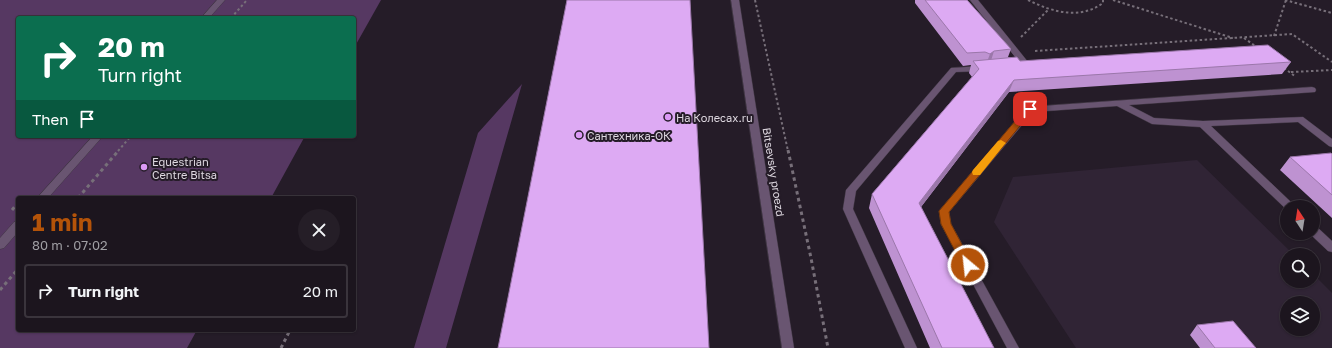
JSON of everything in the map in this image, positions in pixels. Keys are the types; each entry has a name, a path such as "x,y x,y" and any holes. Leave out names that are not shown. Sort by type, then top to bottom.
{"street":[{"path":"207,16 221,0"},
{"name":"Bitsevsky proezd","path":"735,0 788,348"},
{"path":"974,0 1026,64 1011,66"},
{"path":"911,348 848,209 851,190 954,70 981,68"},
{"path":"1013,348 946,224 944,211 1030,109 1312,90"},
{"path":"1118,103 1152,121 1203,124 1300,119 1332,144"},
{"path":"1203,124 1282,200"},
{"path":"44,196 96,138"},
{"path":"0,245 16,227"},
{"path":"1320,237 1332,248"}],"path":[{"path":"233,16 247,0"},
{"path":"755,0 811,258 828,348"},
{"path":"1028,0 1049,9 1077,12 1089,11 1098,8 1103,3 1103,0"},
{"path":"1113,0 1235,38"},
{"path":"1274,36 1286,0 1332,13"},
{"path":"1014,50 1049,9"},
{"path":"1014,50 1244,38 1292,34 1332,62"},
{"path":"1244,38 1262,51"},
{"path":"1279,64 1290,72 1332,70"},
{"path":"80,196 129,138"},
{"path":"0,290 16,271"},
{"path":"281,348 289,332"}],"shaded area":[{"name":"Equestrian Centre Bitsa","path":"0,0 381,0 356,44 356,16 16,16 16,138 304,138 272,196 16,196 16,332 196,332 187,348 0,348"},
{"path":"522,84 446,348 414,348 478,133"},
{"path":"1197,160 1287,248 1280,248 1280,288 1320,288 1320,281 1332,293 1332,348 1076,348 994,222 1013,177"}],"building":[{"path":"567,0 690,0 709,348 498,348"},
{"path":"925,0 967,0 1011,49 994,51 990,54 985,52 967,53"},
{"path":"1268,45 1291,62 1014,80 919,203 994,348 942,348 872,194 979,69 973,61 1017,57 1020,61"},
{"path":"1332,154 1332,195 1290,157"},
{"path":"1233,321 1256,348 1215,348 1197,325"}],"slow traffic":[{"path":"976,172 1001,143"}],"place":[{"name":"На Колесах.ru","path":"668,117"},
{"name":"Сантехника-ОК","path":"579,135"},
{"name":"Equestrian Centre Bitsa","path":"144,167"}],"route":[{"path":"968,265 946,224 944,211 1030,109"}]}
